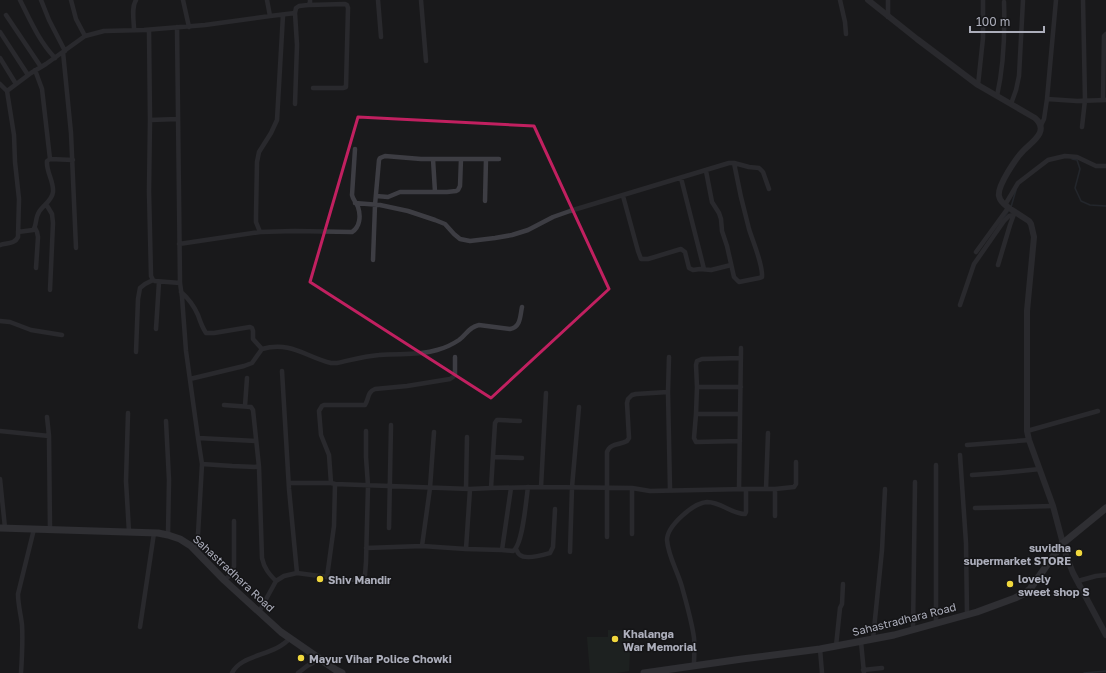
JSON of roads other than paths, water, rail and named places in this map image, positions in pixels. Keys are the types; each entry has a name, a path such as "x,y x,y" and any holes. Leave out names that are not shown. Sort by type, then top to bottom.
{"main road":[{"name":"Sahastradhara Road","path":"644,673 820,649 873,640 913,630 1006,601 1025,593 1030,589 1062,544 1106,508"},
{"name":"Sahastradhara Road","path":"1,529 129,532 168,535 191,546 224,580 281,632 342,673"}],"street":[{"path":"20,0 38,35 48,51 55,58"},
{"path":"41,0 64,51 72,133 76,248"},
{"path":"71,0 76,19 85,36"},
{"path":"134,30 134,3 136,0"},
{"path":"183,0 189,27"},
{"path":"267,0 270,16"},
{"path":"378,0 381,37"},
{"path":"421,0 426,60"},
{"path":"840,0 846,34"},
{"path":"868,0 947,63 978,85 1035,118 1041,125"},
{"path":"888,0 888,17"},
{"path":"978,85 983,38 983,0"},
{"path":"1011,104 1020,74 1023,0"},
{"path":"1056,0 1047,99 1040,133 1013,165 1001,186 999,197 1011,210 1029,221 1034,237 1027,311 1027,430 1029,440 1053,506 1062,544 1070,566 1106,635"},
{"path":"1082,127 1085,100 1083,0"},
{"path":"295,104 297,45 295,10 298,7 310,2 345,4 348,8 346,86 343,88 313,88"},
{"path":"997,96 1001,78 1004,37 1004,2"},
{"path":"7,91 85,36 104,31 189,27 295,13"},
{"path":"6,15 41,67"},
{"path":"260,232 256,222 257,162 259,152 277,120 283,15"},
{"path":"177,28 180,283 186,351 202,464 197,552"},
{"path":"149,30 150,276 153,280 159,282 180,283"},
{"path":"0,32 28,75"},
{"path":"1047,99 1104,100 1104,36 1106,34"},
{"path":"0,58 16,84"},
{"path":"35,70 42,89 50,159 47,164 53,192 52,196 37,214 35,228 38,236 36,268"},
{"path":"0,84 7,91 14,135 18,189 18,237 17,240 13,242 0,245"},
{"path":"150,120 178,119"},
{"path":"179,244 260,232 352,232 358,225 359,216 358,208 353,201 352,195 355,149"},
{"path":"374,260 376,196 380,158 386,156 433,159 499,159"},
{"path":"998,266 1006,239 1011,210 1018,184 1048,160 1065,156 1077,157 1096,166 1106,166"},
{"path":"50,159 72,160"},
{"path":"433,159 435,192"},
{"path":"376,196 388,197 400,192 456,192 460,186 461,159"},
{"path":"485,202 486,159"},
{"path":"355,203 380,205 408,211 445,224 460,239 470,241 512,235 528,230 553,217 734,163 759,168 763,172 769,189"},
{"path":"706,171 712,202 721,219 722,231 734,277 739,282 759,278 762,277 762,272 748,225 734,163"},
{"path":"680,178 704,269"},
{"path":"623,196 641,259 648,259 681,249 685,252 689,268 693,270 711,270 731,266"},
{"path":"46,204 52,214 53,223 50,290"},
{"path":"976,252 1011,210"},
{"path":"960,305 978,258 1004,221 1010,216 1011,210"},
{"path":"18,232 30,231 35,228"},
{"path":"136,352 138,299 140,288 153,280"},
{"path":"156,329 159,282"},
{"path":"181,292 188,298 206,332 214,333 250,327 253,331 253,339 262,349"},
{"path":"190,379 252,363 262,349 268,347 284,347 298,350 331,363 378,355 418,354 438,350 454,344 474,326 478,325 510,330 515,328 518,325 522,307"},
{"path":"0,321 10,322 31,330 62,335"},
{"path":"739,489 741,348"},
{"path":"328,577 334,526 333,484 329,455 320,427 319,411 324,404 365,405 371,390 375,389 407,386 453,378 455,357"},
{"path":"669,357 668,392 670,490"},
{"path":"740,441 696,442 694,438 697,361 702,358 741,358"},
{"path":"282,371 289,483 297,573"},
{"path":"244,406 247,378"},
{"path":"697,388 741,387"},
{"path":"607,537 607,452 608,448 625,442 629,438 628,398 636,394 668,392"},
{"path":"541,487 546,393"},
{"path":"224,405 251,407 254,410 259,467 262,558 269,574 276,581"},
{"path":"570,552 572,487 579,407"},
{"path":"1027,430 1098,411"},
{"path":"128,413 126,481 129,532"},
{"path":"696,414 740,414"},
{"path":"47,417 49,436 50,530"},
{"path":"166,421 169,480 168,535"},
{"path":"491,488 496,421 520,421"},
{"path":"389,528 391,425"},
{"path":"0,431 49,436"},
{"path":"259,612 276,581 284,576 297,573 353,580 360,579 365,575 368,486 366,431"},
{"path":"422,546 430,488 434,432"},
{"path":"766,489 768,433"},
{"path":"466,549 468,489 467,437"},
{"path":"198,438 256,441"},
{"path":"967,445 1029,440"},
{"path":"960,455 966,543 967,614"},
{"path":"493,457 522,458"},
{"path":"289,483 468,489 528,487 632,488 650,491 775,489 794,487 796,484 796,462"},
{"path":"202,464 259,467"},
{"path":"936,465 936,623"},
{"path":"972,475 1040,469"},
{"path":"0,479 1,529"},
{"path":"913,630 915,482"},
{"path":"528,487 524,523 516,549 520,556 533,557 550,553 552,547 555,509"},
{"path":"502,550 511,488"},
{"path":"632,488 632,534"},
{"path":"694,665 694,637 682,588 669,551 667,539 668,535 682,516 691,509 706,502 718,504 737,513 745,514 746,489"},
{"path":"775,489 775,516"},
{"path":"873,640 882,550 885,489"},
{"path":"975,508 1053,506"},
{"path":"224,580 232,574 234,566 234,520"},
{"path":"21,673 22,632 18,594 34,529"},
{"path":"140,627 154,533"},
{"path":"366,548 422,546 513,551 516,549"},
{"path":"1078,581 1106,575"},
{"path":"836,646 840,608 842,604 843,584"},
{"path":"232,673 234,668 241,663 280,647 290,638"},
{"path":"861,642 863,671 882,668"},
{"path":"820,649 822,673"},
{"path":"298,673 320,659"}],"waterway":[{"path":"1072,159 1077,160 1080,169 1075,188 1081,201 1090,205 1106,206"},
{"path":"1011,207 1016,190"},
{"path":"1003,219 1009,210"},
{"path":"1084,673 1106,671"}],"place":[{"name":"suvidha supermarket STORE","path":"1079,553"},
{"name":"Shiv Mandir","path":"320,579"},
{"name":"lovely sweet shop S","path":"1010,584"},
{"name":"Khalanga War Memorial","path":"615,639"},
{"name":"Mayur Vihar Police Chowki","path":"301,658"}]}
